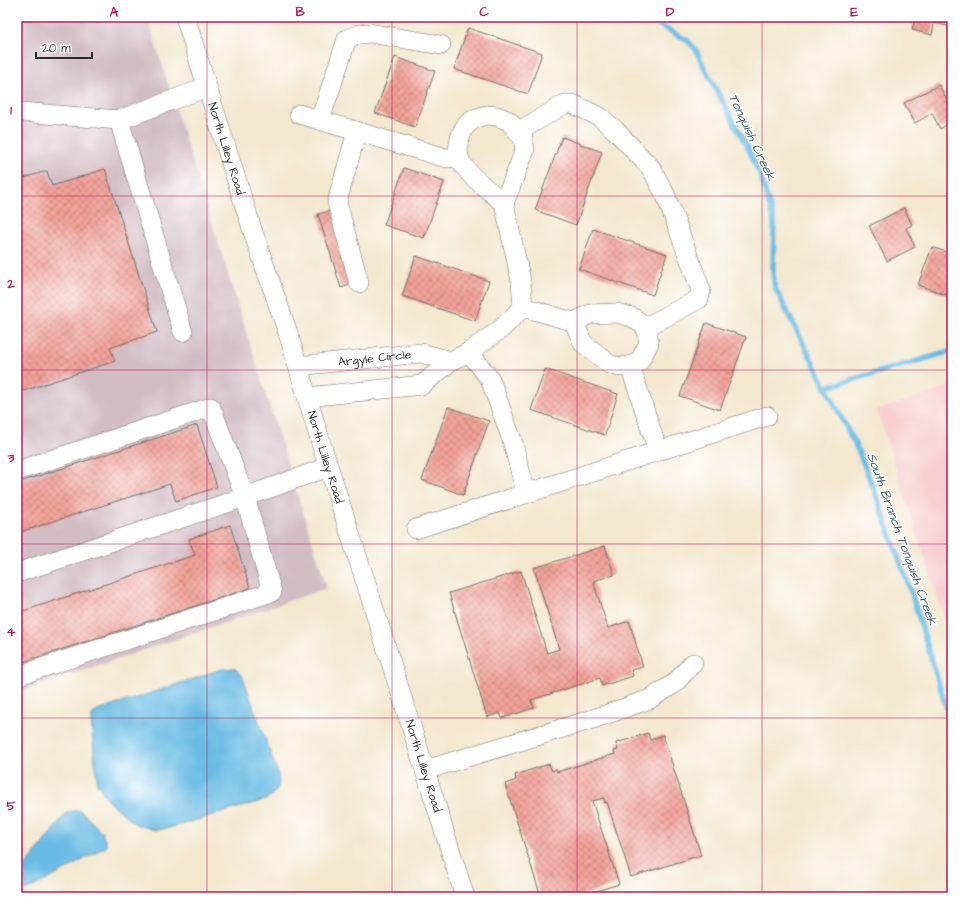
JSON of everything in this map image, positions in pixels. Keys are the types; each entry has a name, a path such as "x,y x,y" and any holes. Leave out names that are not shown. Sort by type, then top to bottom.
{"street":[{"name":"North Lilley Road","path":"185,17 253,232 288,333 328,467 465,897"},
{"path":"320,120 347,39 360,34 369,33 441,45"},
{"path":"17,113 20,112 119,120 207,87"},
{"path":"519,131 554,109 565,104 572,104 600,117 615,130 651,168 666,196 701,290 700,299 646,327"},
{"path":"299,114 446,158 459,158"},
{"path":"307,397 422,385 451,361 469,352 501,329 523,307 521,281 504,203 525,150 524,138 509,121 497,116 486,115 475,118 462,130 458,144 459,158 466,170 504,203"},
{"path":"119,120 183,332"},
{"path":"357,131 338,202 359,283"},
{"path":"523,307 574,322 590,314 616,312 632,317 646,327 649,343 639,362 630,366 620,367 609,364 583,343 574,322"},
{"path":"469,352 490,379 512,440 526,493"},
{"name":"Argyle Circle","path":"298,366 421,353 451,361"},
{"path":"630,366 658,451"},
{"path":"17,471 211,407 245,497 272,592 17,676"},
{"path":"416,529 767,416"},
{"path":"17,574 245,497 328,467"},
{"path":"425,770 585,721 650,699 676,683 692,663"}],"shaded area":[{"path":"17,17 147,17 327,588 17,693"},
{"path":"952,386 952,643 877,410"}],"water":[{"path":"234,668 242,675 278,774 279,783 277,790 265,800 169,828 156,830 137,825 109,802 97,783 91,720 93,714 97,711 222,669"},
{"path":"80,810 102,832 107,846 25,891 17,877 67,812"}],"building":[{"path":"915,17 952,17 952,27 934,23 932,35 912,30"},
{"path":"468,28 542,53 528,94 454,69"},
{"path":"395,57 435,71 415,127 375,113"},
{"path":"939,85 948,102 952,102 952,122 940,129 932,113 915,123 904,103"},
{"path":"562,137 602,152 576,225 535,210"},
{"path":"404,168 444,182 424,238 384,225"},
{"path":"105,169 157,332 110,348 115,361 17,393 17,180 47,171 52,186"},
{"path":"904,208 912,225 906,228 915,247 887,261 869,226"},
{"path":"333,210 355,283 341,288 318,214"},
{"path":"593,229 667,254 653,295 579,269"},
{"path":"932,247 952,254 948,264 952,266 952,297 918,285"},
{"path":"416,256 489,281 475,321 402,296"},
{"path":"706,323 746,337 720,410 680,396"},
{"path":"545,369 618,394 605,435 531,410"},
{"path":"448,407 489,421 463,495 422,480"},
{"path":"197,425 217,487 176,501 170,484 17,533 17,483"},
{"path":"230,525 250,588 17,664 17,613 195,555 189,539"},
{"path":"605,546 614,575 593,581 608,628 629,621 643,667 631,670 633,676 602,686 600,678 531,700 534,708 502,718 500,713 487,717 449,593 521,571 547,653 559,649 534,568"},
{"path":"648,733 650,740 663,735 701,855 631,877 607,802 605,803 604,798 592,801 619,884 577,897 541,897 505,784 516,780 515,775 549,764 552,771 556,769 557,772 615,754 614,751 618,750 616,743"}],"waterway":[{"name":"Tonquish Creek","path":"640,17 687,40 696,50 747,146 760,174 774,221 773,273 775,288 858,450 877,497 912,595 952,727"},
{"path":"827,387 952,351"}],"water label":[{"name":"South Branch Tonquish Creek","path":"902,539"}]}
